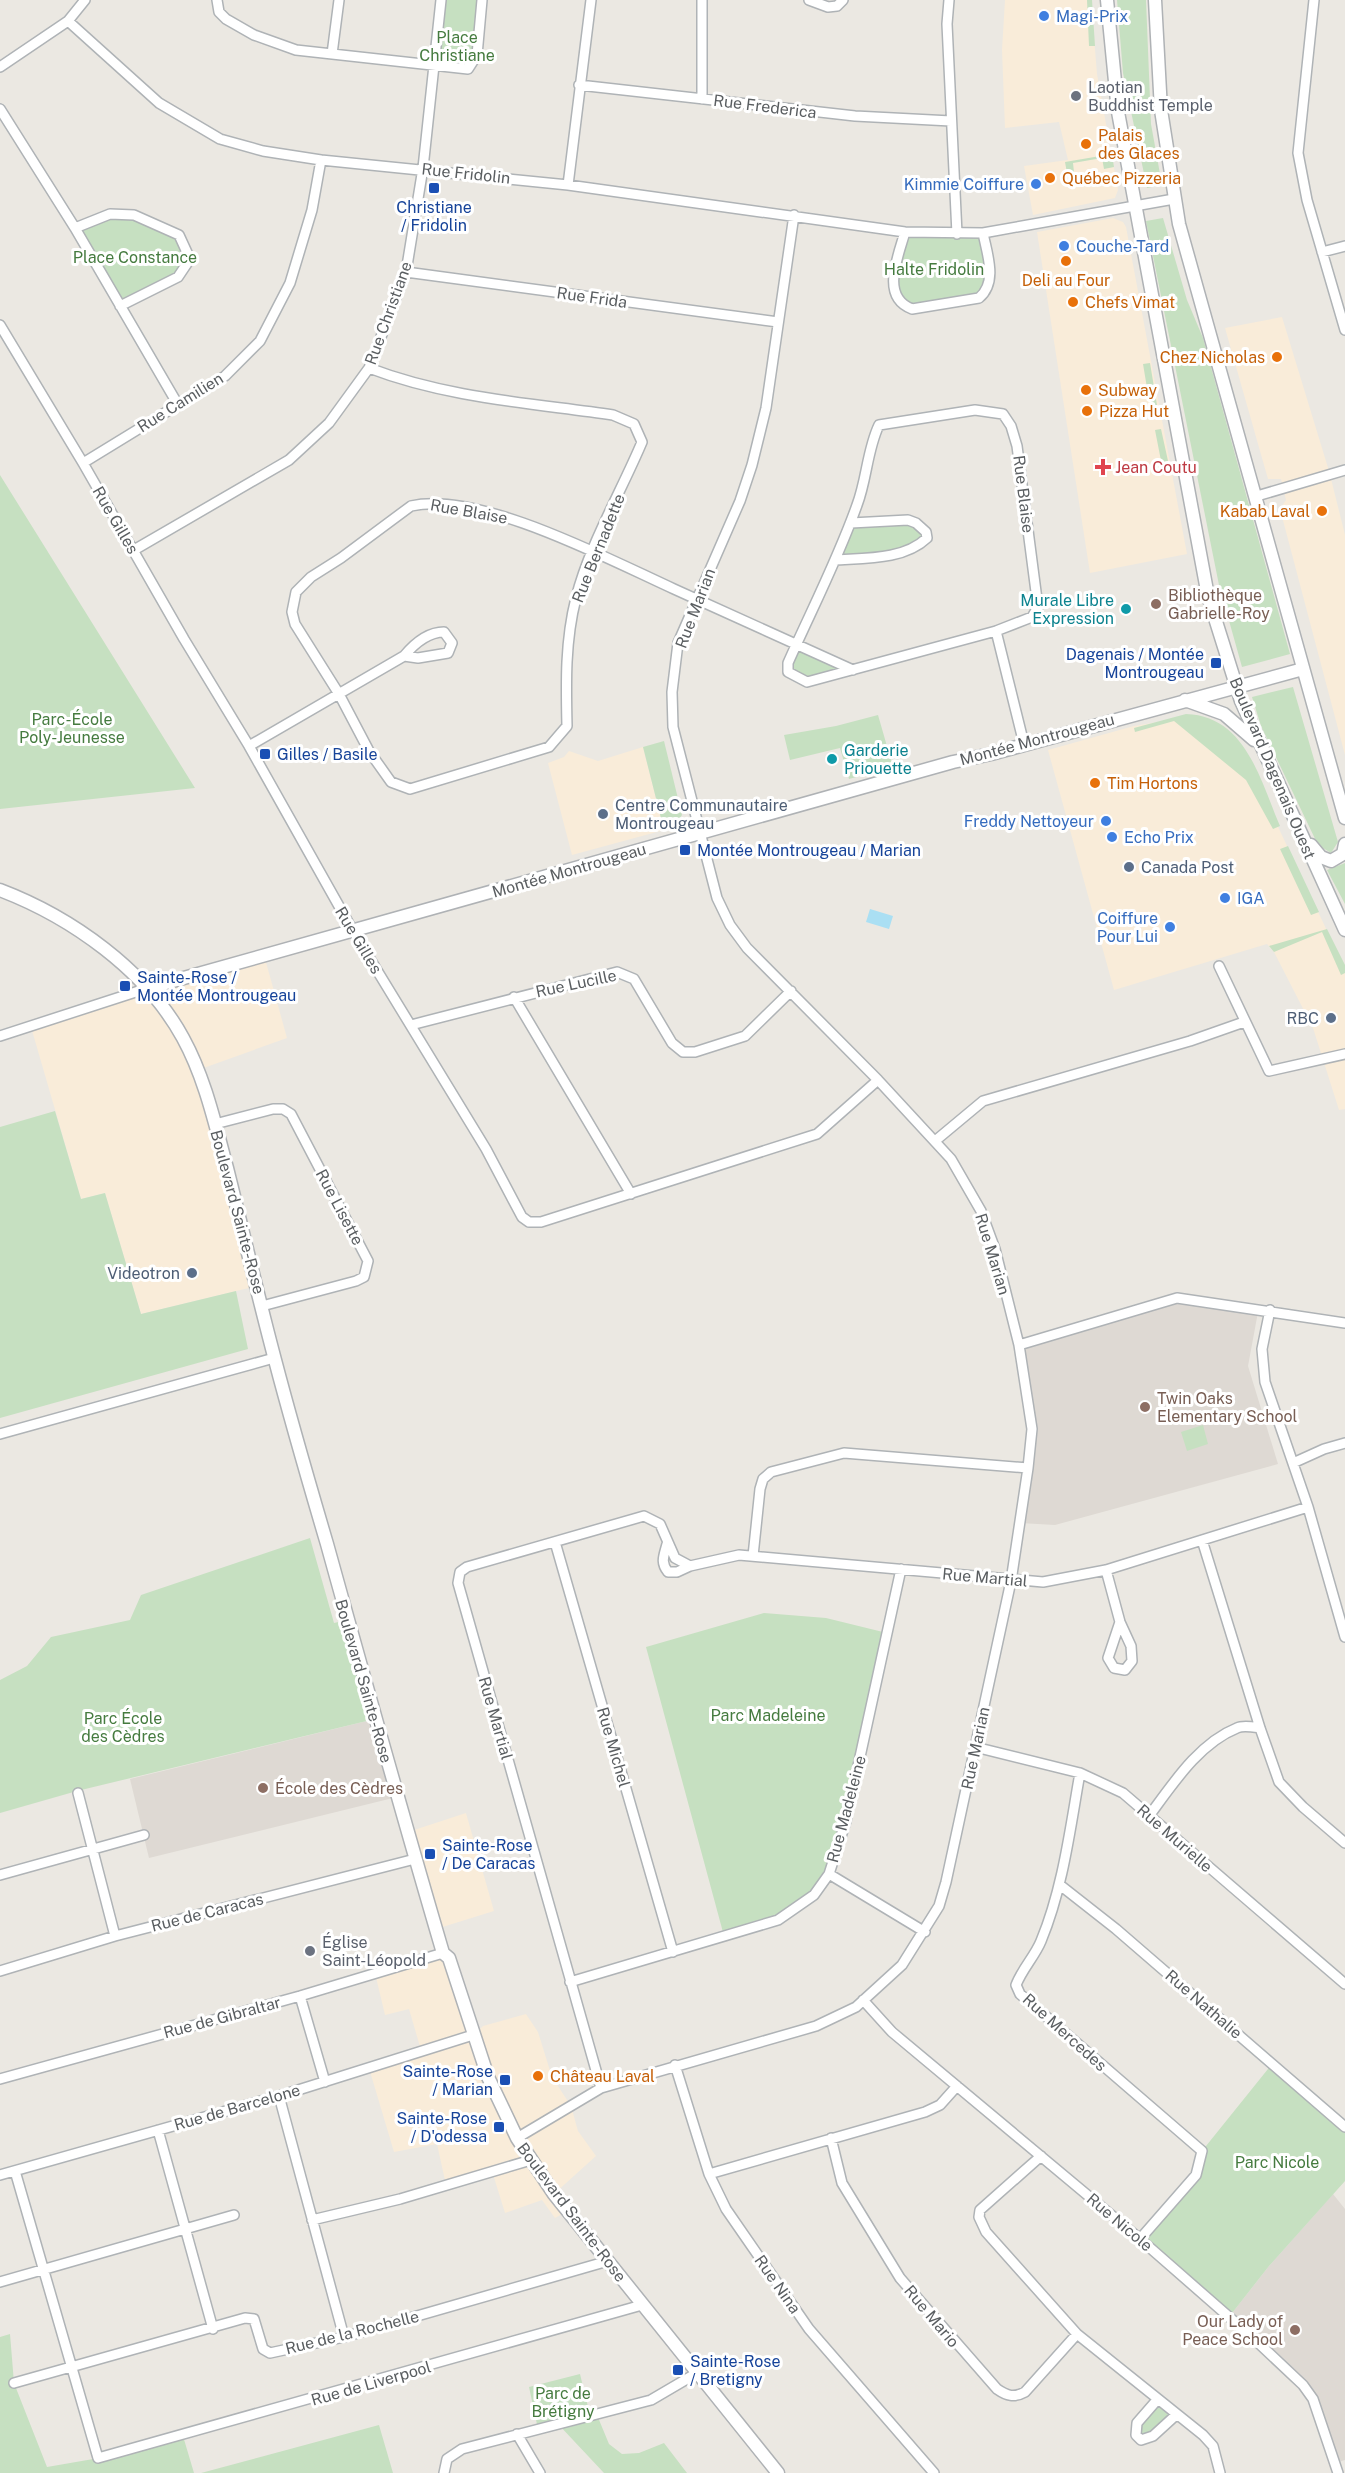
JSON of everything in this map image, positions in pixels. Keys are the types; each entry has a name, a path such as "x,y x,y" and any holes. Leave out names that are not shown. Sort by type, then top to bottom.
{"street":[{"path":"0,67 68,21 85,0"},
{"path":"217,0 219,12 226,19 254,35 296,50 468,69 477,55 482,0"},
{"path":"332,54 339,0"},
{"name":"Rue Christiane","path":"134,550 289,460 329,423 369,368 406,272 423,168 441,0"},
{"path":"568,184 591,0"},
{"path":"702,0 702,99"},
{"path":"809,0 828,7 837,6 843,0"},
{"path":"949,0 947,24 957,234"},
{"name":"Boulevard Dagenais Ouest","path":"1107,0 1115,96 1206,586 1236,686 1297,828 1345,930"},
{"path":"1155,0 1161,110 1174,199 1189,261 1257,496 1302,669 1345,818"},
{"path":"1314,0 1298,153 1307,200 1345,330"},
{"name":"Rue Fridolin","path":"68,21 159,103 220,139 263,151 321,160 423,168 568,184 905,232 984,233 1174,199"},
{"name":"Rue Frederica","path":"579,84 855,116 951,121"},
{"path":"0,109 75,228 177,404"},
{"name":"Rue Camilien","path":"83,463 225,375 264,335 290,283 312,210 321,160"},
{"path":"75,228 110,214 134,215 179,236 190,259 178,277 120,306"},
{"name":"Rue Marian","path":"517,2138 601,2088 816,2026 856,2007 902,1965 925,1932 939,1906 946,1882 1011,1581 1028,1468 1032,1429 1019,1345 994,1249 981,1211 951,1159 878,1080 747,948 730,926 717,898 673,727 672,692 678,643 740,501 752,465 766,408 794,215"},
{"path":"905,232 893,282 893,293 904,306 912,309 979,298 985,293 991,277 984,233"},
{"path":"1322,252 1345,246"},
{"name":"Rue Frida","path":"406,272 778,322"},
{"name":"Rue Gilles","path":"0,325 249,746 353,932 486,1149 522,1217 530,1222 541,1222 817,1134 878,1080"},
{"name":"Rue Bernadette","path":"339,694 369,752 392,782 410,789 549,747 567,726 565,672 576,596 642,442 634,424 613,415 444,391 405,382 369,368"},
{"name":"Rue Blaise","path":"975,410 1003,414 1011,426 1017,446 1038,607 1032,617 996,631 807,682 788,672 788,663 851,523 864,487 872,440 879,425 975,410"},
{"path":"1257,496 1345,470"},
{"name":"Rue Blaise","path":"339,694 295,624 292,612 296,592 310,577 341,558 411,506 424,503 507,516 853,670"},
{"path":"835,560 873,557 915,549 927,538 926,532 916,522 908,520 851,523"},
{"path":"996,631 1024,744"},
{"path":"249,746 404,656 415,643 437,632 444,632 452,643 448,653 441,656 404,656"},
{"name":"Montée Montrougeau","path":"148,988 699,833 1302,669"},
{"path":"1184,700 1224,714 1260,745"},
{"path":"1297,828 1319,855 1328,861 1340,857 1345,844"},
{"name":"Boulevard Sainte-Rose","path":"0,890 27,900 84,935 148,988 182,1036 198,1069 215,1124 274,1358 415,1858 443,1953 449,1958 488,2078 517,2138 554,2194 778,2473"},
{"path":"1219,966 1269,1071 1345,1054"},
{"name":"Rue Lucille","path":"411,1025 617,972 634,979 672,1043 683,1052 695,1052 745,1036 790,991"},
{"path":"0,1036 148,988"},
{"path":"514,997 631,1194"},
{"path":"935,1141 983,1101 1190,1041 1244,1022"},
{"name":"Rue Lisette","path":"215,1124 273,1109 283,1109 291,1114 368,1261 364,1277 356,1281 262,1306"},
{"path":"1019,1345 1177,1298 1270,1310 1345,1323"},
{"path":"1270,1310 1262,1349 1265,1382 1308,1507 1345,1637"},
{"path":"0,1434 274,1358"},
{"path":"1293,1463 1324,1449 1345,1443"},
{"path":"753,1556 760,1489 764,1479 771,1472 844,1453 1028,1468"},
{"name":"Rue Martial","path":"668,1544 663,1565 668,1572 677,1572 690,1566 739,1555 1011,1581 1043,1582 1106,1570 1308,1507"},
{"name":"Rue Martial","path":"601,2088 458,1583 460,1572 467,1567 644,1516 660,1524 675,1558 690,1566"},
{"path":"1202,1540 1279,1782 1303,1807 1345,1843"},
{"name":"Rue Michel","path":"555,1542 673,1952"},
{"name":"Rue Madeleine","path":"570,1982 778,1920 814,1895 829,1874 846,1821 902,1569"},
{"path":"1106,1570 1120,1622 1131,1646 1132,1661 1125,1670 1114,1668 1108,1658 1120,1622"},
{"path":"1149,1816 1176,1781 1214,1740 1239,1726 1260,1728"},
{"name":"Rue Murielle","path":"975,1747 1080,1773 1123,1793 1345,1984"},
{"name":"Rue Mercedes","path":"1080,1773 1060,1885 1041,1943 1016,1985 1020,1994 1202,2151 1196,2175 1140,2239"},
{"path":"78,1793 115,1936"},
{"path":"0,1875 144,1835"},
{"name":"Rue de Caracas","path":"0,1971 115,1936 415,1858"},
{"path":"829,1874 925,1932"},
{"name":"Rue Nathalie","path":"1060,1885 1116,1929 1345,2127"},
{"name":"Rue de Gibraltar","path":"0,2079 300,1996 443,1953"},
{"path":"300,1996 325,2082"},
{"name":"Rue Nicole","path":"863,2001 892,2032 1140,2239 1303,2385 1312,2399 1338,2473"},
{"name":"Rue de Barcelone","path":"0,2175 279,2096 473,2035"},
{"name":"Rue Nina","path":"675,2066 708,2174 726,2209 809,2329 934,2473"},
{"path":"708,2174 925,2112 940,2105 957,2086"},
{"path":"279,2096 344,2337"},
{"path":"158,2130 213,2329"},
{"name":"Rue Mario","path":"831,2138 842,2183 900,2278 997,2389 1007,2396 1017,2397 1025,2392 1077,2334"},
{"path":"1041,2156 980,2210 979,2217 986,2232 1077,2334 1203,2435 1213,2446 1220,2473"},
{"path":"312,2220 400,2199 531,2160"},
{"path":"15,2171 45,2267 72,2367"},
{"path":"0,2282 45,2267 234,2216"},
{"name":"Rue de la Rochelle","path":"14,2383 213,2329 245,2318 254,2319 263,2349 270,2353 344,2337 608,2261"},
{"name":"Rue de Liverpool","path":"72,2367 99,2458 642,2305"},
{"path":"444,2473 447,2459 462,2449 651,2400 697,2373"},
{"path":"1157,2400 1137,2423 1136,2435 1141,2440 1153,2436 1176,2415"},
{"path":"517,2434 540,2473"}],"shaded area":[{"path":"1005,0 1091,0 1097,74 1118,190 1115,198 1033,215 1024,166 1068,160 1059,122 1005,128 1002,50"},
{"path":"1113,218 1123,222 1126,227 1187,554 1090,573 1037,232"},
{"path":"1282,317 1329,471 1345,535 1345,755 1280,509 1286,500 1281,479 1268,479 1225,328"},
{"path":"1182,718 1248,763 1345,969 1345,1109 1339,1110 1313,1028 1274,952 1267,944 1114,990 1048,750 1134,726"},
{"path":"643,747 664,830 572,855 548,763 564,757 569,751 598,761"},
{"path":"264,955 287,1038 198,1070 257,1286 141,1314 105,1193 81,1199 31,1027"},
{"name":"Twin Oaks Elementary School","path":"1177,1298 1258,1312 1248,1366 1278,1464 1055,1525 1020,1523 1032,1429 1019,1345"},
{"name":"École des Cèdres","path":"375,1719 397,1797 149,1858 130,1779"},
{"path":"466,1813 494,1911 436,1929 408,1832"},
{"path":"443,1953 474,2035 483,2026 526,2014 538,2032 552,2077 571,2106 578,2131 596,2156 555,2193 568,2211 555,2218 542,2200 505,2213 492,2171 446,2185 437,2144 394,2152 369,2068 421,2050 409,2009 385,2015 375,1973"},
{"name":"Our Lady of Peace School","path":"1333,2194 1345,2209 1345,2460 1335,2463 1313,2399 1229,2317 1269,2266"}],"green space":[{"name":"Place Christiane","path":"441,0 482,0 477,55 468,69 434,67"},
{"path":"1087,0 1092,0 1095,46 1089,46"},
{"path":"1117,0 1146,0 1151,124 1162,185 1147,188 1123,73"},
{"path":"1112,154 1114,167 1104,169 1102,158 1073,163 1074,172 1067,173 1065,162"},
{"name":"Place Constance","path":"110,214 134,215 179,235 190,259 178,277 120,306 75,228"},
{"path":"1163,218 1187,300 1203,338 1290,654 1242,667 1219,585 1146,221"},
{"name":"Halte Fridolin","path":"905,232 983,233 991,277 985,293 912,309 893,293"},
{"path":"1150,363 1159,417 1152,418 1143,364"},
{"path":"1161,429 1170,470 1163,471 1155,430"},
{"name":"Parc-École Poly-Jeunesse","path":"0,475 195,788 0,809"},
{"path":"908,520 926,532 915,549 835,560 851,523"},
{"path":"797,645 853,670 807,682 788,672"},
{"path":"1293,687 1338,842 1331,853 1318,845 1261,726 1252,697"},
{"path":"1186,714 1206,718 1223,726 1237,738 1257,771 1280,826 1273,829 1246,780 1174,721 1135,732 1134,728"},
{"path":"878,715 893,767 849,779 840,748 790,760 784,735 836,726"},
{"path":"664,741 682,815 674,826 664,830 643,747"},
{"path":"1288,846 1319,912 1311,915 1280,849"},
{"path":"1345,863 1345,904 1327,870"},
{"path":"1327,929 1345,965 1345,973 1341,975 1322,932 1274,952 1269,946"},
{"path":"55,1111 81,1199 105,1193 141,1314 236,1291 248,1349 0,1418 0,1127"},
{"path":"1203,1425 1208,1444 1187,1451 1181,1432"},
{"name":"Parc École des Cèdres","path":"310,1538 334,1623 347,1620 375,1719 77,1791 0,1813 0,1680 27,1666 51,1637 130,1620 141,1595"},
{"name":"Parc Madeleine","path":"764,1613 826,1618 887,1633 829,1874 807,1898 783,1915 724,1936 646,1647"},
{"name":"Parc Nicole","path":"1272,2064 1345,2127 1345,2181 1269,2266 1229,2317 1140,2239 1196,2175 1202,2151"},
{"path":"10,2334 14,2383 47,2467 99,2458 183,2436 194,2473 0,2473 0,2337"},
{"name":"Parc de Brétigny","path":"580,2374 590,2415 597,2415 609,2444 622,2454 639,2453 664,2443 687,2473 604,2473 558,2424 538,2429 529,2387"},
{"path":"1157,2400 1176,2415 1141,2440 1137,2423"},
{"path":"379,2425 393,2473 201,2473"}],"water":[{"path":"870,909 893,916 889,929 866,922"}],"place":[{"name":"Magi-Prix","path":"1044,16"},
{"name":"Laotian Buddhist Temple","path":"1076,96"},
{"name":"Palais des Glaces","path":"1086,144"},
{"name":"Québec Pizzeria","path":"1050,178"},
{"name":"Kimmie Coiffure","path":"1036,184"},
{"name":"Christiane / Fridolin","path":"434,188"},
{"name":"Couche-Tard","path":"1064,246"},
{"name":"Deli au Four","path":"1066,261"},
{"name":"Chefs Vimat","path":"1073,302"},
{"name":"Chez Nicholas","path":"1277,357"},
{"name":"Subway","path":"1086,390"},
{"name":"Pizza Hut","path":"1087,411"},
{"name":"Jean Coutu","path":"1103,467"},
{"name":"Kabab Laval","path":"1322,511"},
{"name":"Bibliothèque Gabrielle-Roy","path":"1156,604"},
{"name":"Murale Libre Expression","path":"1126,609"},
{"name":"Dagenais / Montée Montrougeau","path":"1216,663"},
{"name":"Gilles / Basile","path":"265,754"},
{"name":"Garderie Priouette","path":"832,759"},
{"name":"Tim Hortons","path":"1095,783"},
{"name":"Centre Communautaire Montrougeau","path":"603,814"},
{"name":"Freddy Nettoyeur","path":"1106,821"},
{"name":"Echo Prix","path":"1112,837"},
{"name":"Montée Montrougeau / Marian","path":"685,850"},
{"name":"Canada Post","path":"1129,867"},
{"name":"IGA","path":"1225,898"},
{"name":"Coiffure Pour Lui","path":"1170,927"},
{"name":"Sainte-Rose / Montée Montrougeau","path":"125,986"},
{"name":"RBC","path":"1331,1018"},
{"name":"Videotron","path":"192,1273"},
{"name":"Twin Oaks Elementary School","path":"1145,1407"},
{"name":"École des Cèdres","path":"263,1788"},
{"name":"Sainte-Rose / De Caracas","path":"430,1854"},
{"name":"Église Saint-Léopold","path":"310,1951"},
{"name":"Château Laval","path":"538,2076"},
{"name":"Sainte-Rose / Marian","path":"505,2080"},
{"name":"Sainte-Rose / D'odessa","path":"499,2127"},
{"name":"Our Lady of Peace School","path":"1295,2330"},
{"name":"Sainte-Rose / Bretigny","path":"678,2370"}]}
